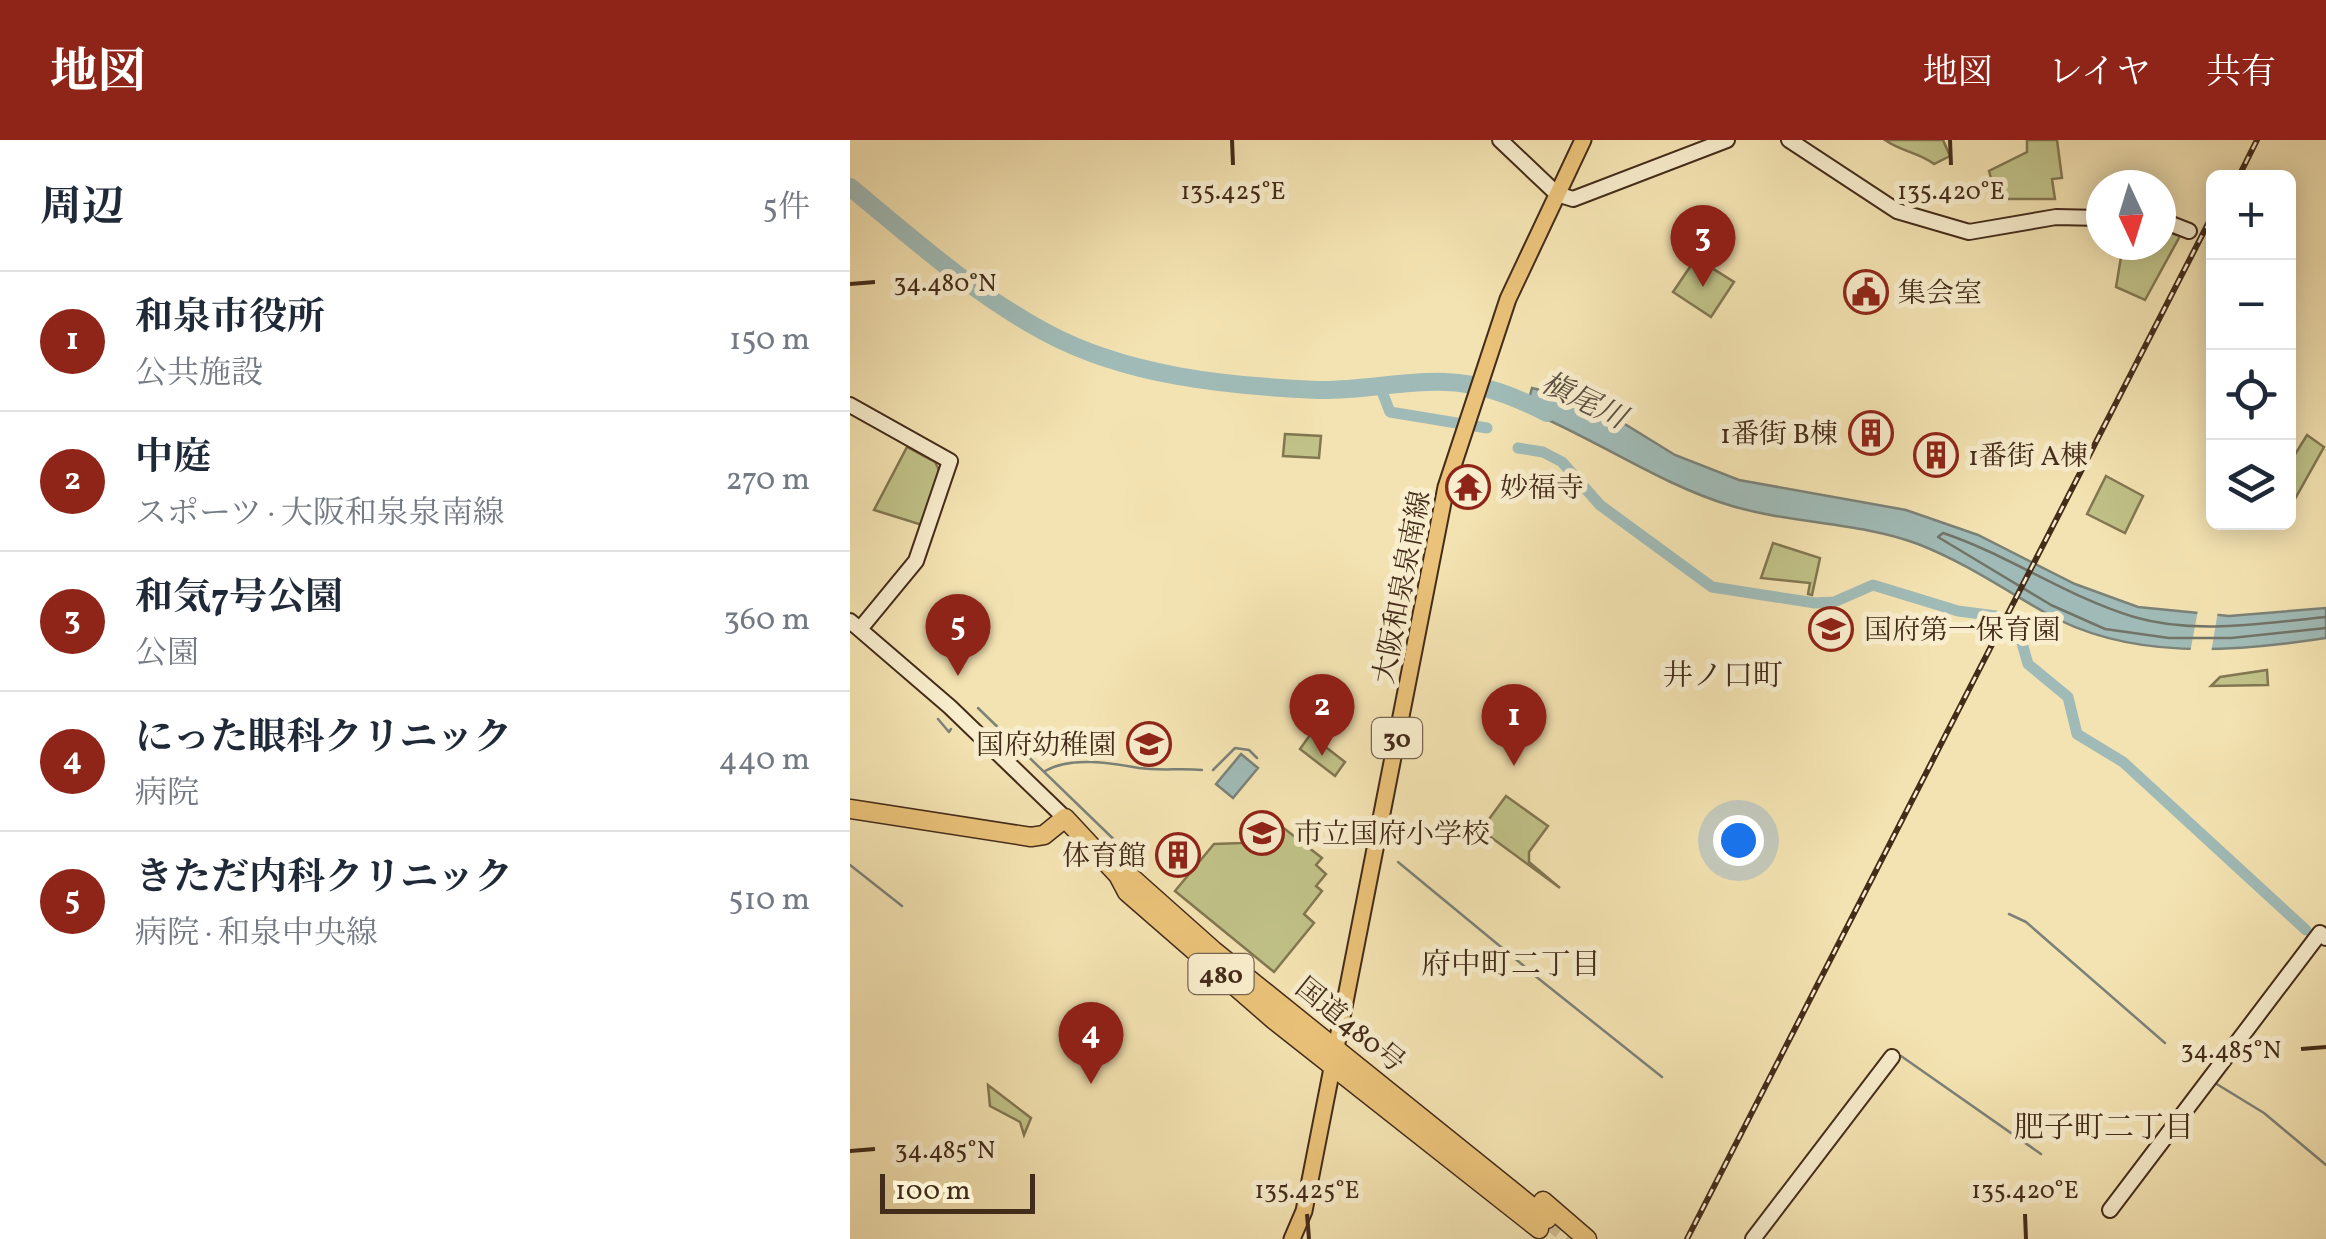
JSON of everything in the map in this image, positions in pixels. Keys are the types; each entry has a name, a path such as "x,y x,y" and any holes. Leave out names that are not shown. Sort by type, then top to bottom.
{"highway":[{"path":"850,810 1031,837 1044,835 1064,818"},
{"name":"国道480号","path":"1064,818 1118,876 1127,892 1332,1066 1541,1229"},
{"name":"国道480号","path":"1118,876 1132,878 1214,952 1366,1071 1541,1229"},
{"name":"480","path":"1366,1071 1428,1108 1587,1239"}],"main road":[{"name":"大阪和泉泉南線","path":"1292,1239 1304,1211 1444,500 1490,347 1584,140"}],"street":[{"path":"1500,140 1557,194 1573,199 1727,140"},
{"path":"1789,140 1897,211 1969,232 2053,218 2086,218"},
{"path":"2176,226 2190,231"},
{"path":"850,405 950,461 916,561 855,625 950,707 1064,818"},
{"path":"2110,1210 2320,933 2326,938"},
{"path":"1753,1239 1892,1057"}],"green space":[{"path":"1885,140 1943,140 1950,156 1934,164"},
{"path":"2027,140 2057,140 2062,178 2052,179 2055,199 1997,199 1989,171 2027,152"},
{"path":"1696,258 1734,282 1711,317 1673,292"},
{"path":"2120,260 2167,260 2145,300 2116,287"},
{"path":"1285,434 1321,436 1319,458 1283,456"},
{"path":"2307,435 2324,447 2296,497 2296,453"},
{"path":"907,447 935,462 940,472 922,525 874,510"},
{"path":"2106,476 2143,496 2125,533 2087,514"},
{"path":"1773,543 1820,558 1812,595 1808,594 1810,583 1761,578"},
{"path":"2267,670 2268,685 2211,686 2220,677"},
{"path":"1310,735 1345,762 1335,776 1300,749"},
{"path":"1506,796 1548,826 1529,852 1529,862 1560,888 1481,830"},
{"path":"1281,826 1322,858 1316,865 1326,874 1316,886 1322,891 1304,914 1314,923 1274,972 1175,891 1214,844 1242,843"},
{"path":"988,1085 1031,1118 1024,1135 1020,1122 990,1106"}],"water":[{"path":"1532,388 1589,402 1675,455 1739,480 1906,510 1978,535 2075,584 2138,607 2229,616 2326,608 2326,638 2218,649 2182,649 2111,639 2044,612 1967,567 1918,544 1873,531 1755,512 1680,486 1526,410"},
{"path":"1241,754 1258,768 1233,798 1216,784"}],"pier":[{"path":"2198,610 2218,611 2211,653 2190,653"}],"waterway":[{"name":"槇尾川","path":"850,187 993,300 1045,332 1109,359 1178,376 1283,388 1334,390 1459,383 1498,392 1547,413"},
{"path":"1381,389 1390,412 1487,428"},
{"path":"1518,448 1543,452 1562,462 1600,505 1712,587 1815,603 1834,602 1873,585 1958,611 1996,616 2018,629 2028,664 2068,697 2077,734 2123,762 2306,930"},
{"path":"978,708 1130,855"},
{"path":"938,719 949,732 951,729"},
{"path":"1213,770 1235,748 1249,750 1257,758"},
{"path":"1045,771 1091,762 1202,770"},
{"path":"1349,823 1365,834"},
{"path":"1398,862 1524,966"},
{"path":"850,865 902,906"},
{"path":"2009,914 2026,922 2165,1043"},
{"path":"1529,971 1662,1077"},
{"path":"1901,1056 2041,1154"},
{"path":"2215,1083 2264,1113 2326,1165"}],"tunnel":[{"path":"1547,1219 1572,1239"}],"railway":[{"path":"2242,170 2257,140"},
{"path":"1687,1239 2206,228"}],"place":[{"name":"和気7号公園","path":"1703,287"},
{"name":"集会室","path":"1866,292"},
{"name":"1番街 B棟","path":"1871,433"},
{"name":"1番街 A棟","path":"1936,455"},
{"name":"妙福寺","path":"1468,487"},
{"name":"国府第一保育園","path":"1831,629"},
{"name":"きただ内科クリニック","path":"958,676"},
{"name":"国府幼稚園","path":"1149,744"},
{"name":"中庭","path":"1322,756"},
{"name":"和泉市役所","path":"1514,766"},
{"name":"市立国府小学校","path":"1262,833"},
{"name":"体育館","path":"1178,855"},
{"name":"にった眼科クリニック","path":"1091,1084"}],"district":[{"name":"井ノ口町","path":"1723,675"},
{"name":"府中町二丁目","path":"1511,964"},
{"name":"肥子町二丁目","path":"2104,1127"}]}
